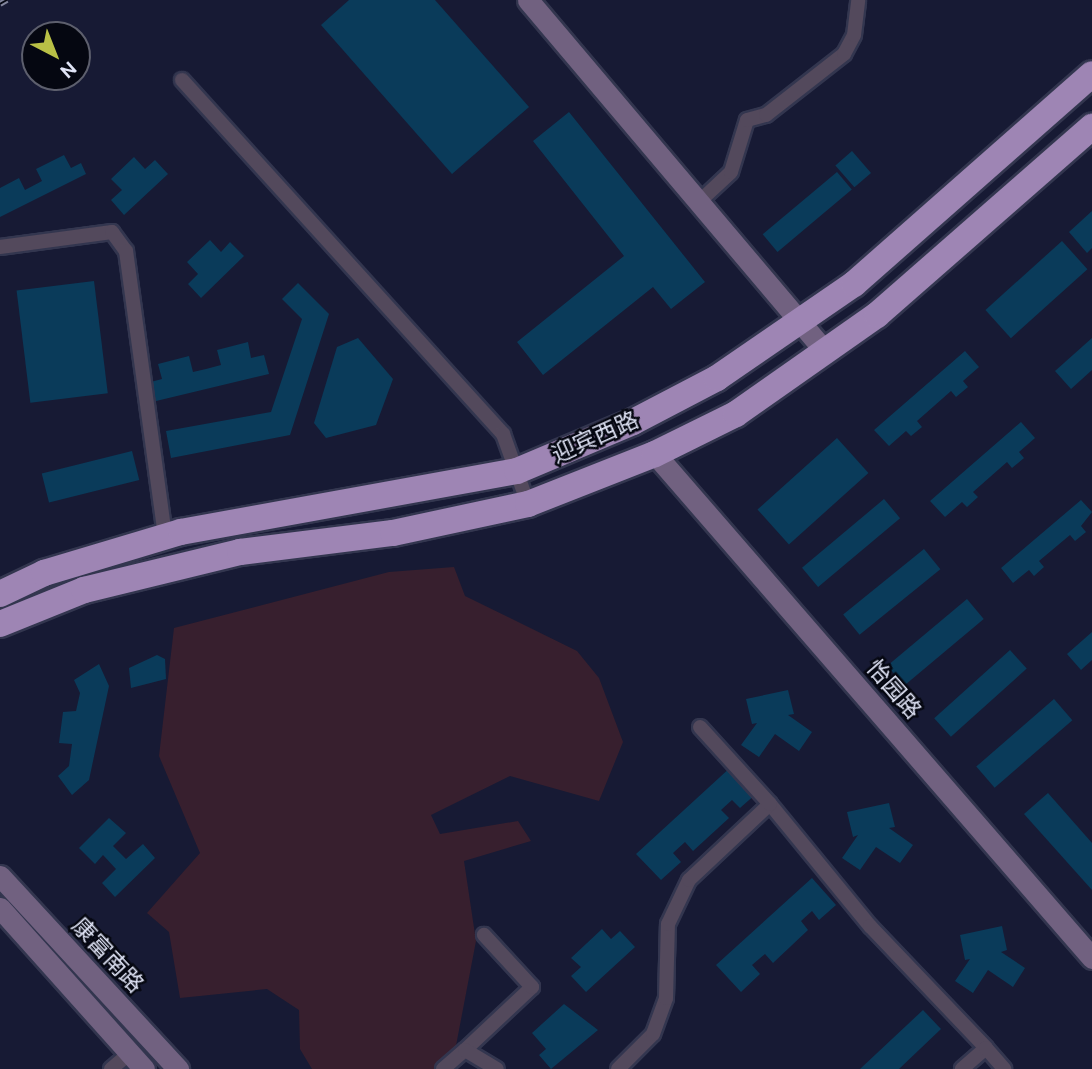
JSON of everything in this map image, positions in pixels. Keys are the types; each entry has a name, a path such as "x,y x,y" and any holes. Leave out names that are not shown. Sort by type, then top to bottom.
{"highway":[{"name":"迎宾西路","path":"0,594 44,573 165,537 517,471 705,384 803,321 854,284 1092,74"},
{"name":"迎宾西路","path":"0,624 84,590 240,552 393,533 528,504 655,454 736,414 877,315 1092,127"}],"street":[{"path":"528,0 803,321 825,351"},
{"path":"700,201 731,172 747,120 766,115 844,54 854,35 858,0"},
{"path":"182,80 503,434 528,504"},
{"path":"0,247 112,232 126,251 165,537"},
{"name":"怡园路","path":"655,454 1092,958"},
{"path":"701,727 770,804 870,926 1004,1069"},
{"path":"618,1069 653,1034 666,998 668,924 689,880 770,804"},
{"name":"康富南路","path":"0,876 177,1069"},
{"path":"0,908 144,1069"},
{"path":"443,1069 532,987 484,934"},
{"path":"962,1069 986,1048"},
{"path":"465,1050 496,1069"},
{"path":"111,1069 130,1053"}],"shaded area":[{"path":"454,567 465,596 577,651 599,678 623,742 599,801 510,776 431,815 440,834 518,821 531,841 464,861 476,941 455,1051 434,1069 312,1069 300,1049 299,1010 267,989 180,998 169,932 147,913 200,853 159,756 174,628 389,572"}],"building":[{"path":"349,0 435,0 529,107 452,174 321,25"},
{"path":"569,112 705,282 671,309 653,287 543,375 517,342 624,256 533,141"},
{"path":"852,151 871,173 854,187 835,165"},
{"path":"64,155 71,168 81,163 86,174 0,217 0,188 19,178 25,190 42,181 36,169"},
{"path":"134,157 145,169 155,160 168,174 124,215 111,200 122,190 111,179"},
{"path":"837,172 852,190 777,252 763,234"},
{"path":"1092,211 1092,248 1087,253 1069,232"},
{"path":"210,240 221,252 230,242 244,256 201,298 188,284 198,274 187,262"},
{"path":"1062,241 1087,269 1011,338 985,310"},
{"path":"94,281 108,393 30,403 17,291"},
{"path":"298,283 329,314 290,435 171,458 166,431 271,412 302,319 282,299"},
{"path":"358,338 393,379 376,425 326,438 314,423 337,347"},
{"path":"1092,338 1092,370 1071,389 1055,371"},
{"path":"248,342 251,358 264,355 269,374 152,402 147,383 162,379 158,364 189,356 193,372 206,369 221,365 217,350"},
{"path":"965,351 979,367 963,381 968,387 956,397 951,391 917,421 922,427 911,436 906,431 889,446 874,430"},
{"path":"1021,422 1035,438 1019,452 1024,458 1012,468 1007,462 973,492 978,497 967,507 962,502 945,517 930,501"},
{"path":"837,438 868,473 789,545 757,510"},
{"path":"132,451 139,480 49,503 42,473"},
{"path":"884,499 900,518 818,587 802,568"},
{"path":"1081,500 1092,512 1081,526 1086,532 1075,541 1070,535 1039,561 1044,567 1034,576 1029,570 1013,583 1001,568"},
{"path":"924,549 940,569 860,635 843,614"},
{"path":"967,599 984,619 904,686 887,666"},
{"path":"1092,632 1092,660 1081,670 1067,654"},
{"path":"1010,650 1027,669 951,737 934,718"},
{"path":"157,655 165,659 166,679 131,688 129,668"},
{"path":"99,664 109,686 89,780 72,795 58,776 69,766 72,744 59,743 63,712 76,711 80,693 74,680"},
{"path":"788,690 794,714 788,715 812,732 799,751 775,734 759,757 741,745 757,723 752,724 746,699"},
{"path":"1054,699 1072,720 995,788 976,767"},
{"path":"732,766 757,793 740,808 732,800 721,810 729,818 693,851 685,842 673,853 681,862 661,880 636,854"},
{"path":"1048,793 1092,843 1092,890 1024,814"},
{"path":"889,803 895,827 889,828 913,845 900,863 876,847 860,870 842,858 858,835 853,837 847,812"},
{"path":"109,818 126,833 113,846 126,859 143,844 155,858 115,897 102,883 116,869 103,855 95,864 79,848"},
{"path":"812,878 836,905 819,920 812,911 801,921 808,930 773,963 765,954 752,965 760,974 741,992 716,965"},
{"path":"1002,926 1007,950 1001,952 1025,968 1013,987 988,970 973,993 955,981 970,959 965,960 960,935"},
{"path":"602,929 611,939 620,931 635,947 586,992 571,976 581,967 571,958"},
{"path":"564,1004 598,1030 551,1069 539,1055 546,1049 532,1033"},
{"path":"923,1010 941,1029 899,1069 860,1069"}],"railway":[{"path":"0,4 7,0"}]}
